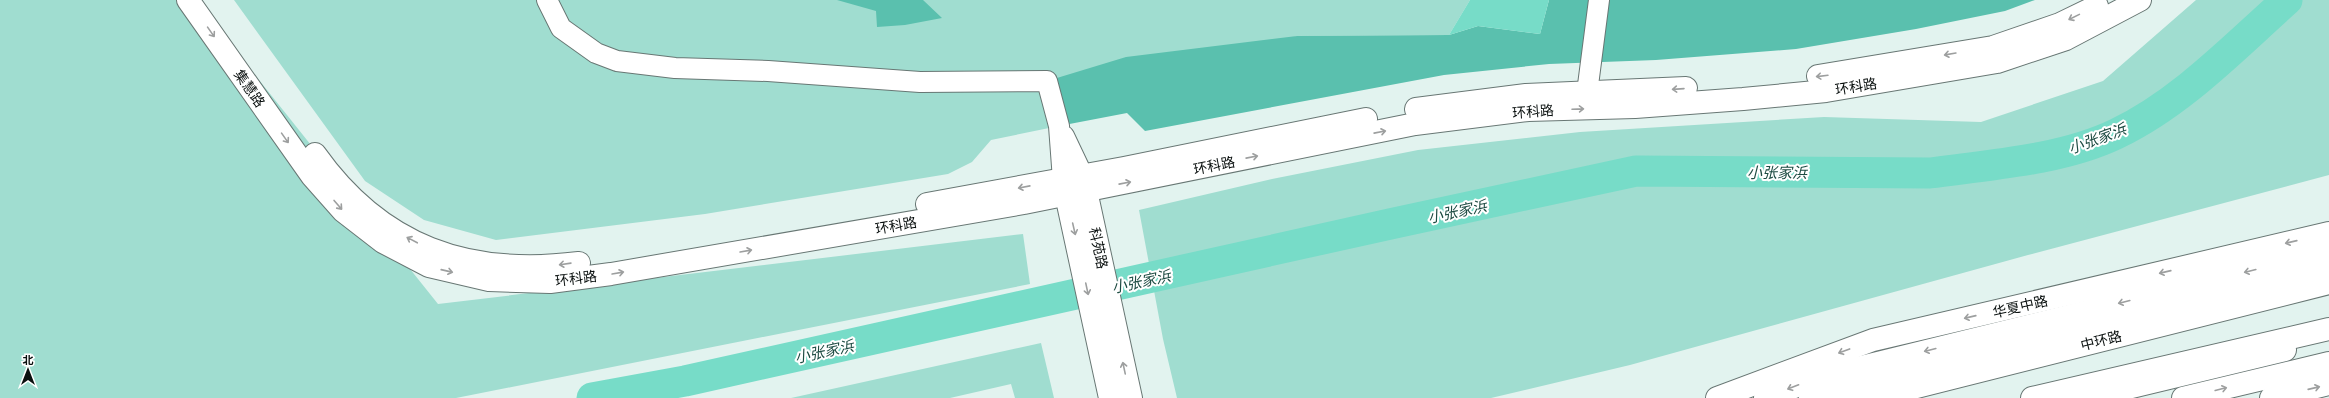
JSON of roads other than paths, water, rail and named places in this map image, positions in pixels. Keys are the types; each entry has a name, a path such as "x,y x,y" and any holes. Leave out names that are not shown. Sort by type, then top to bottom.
{"main road":[{"name":"集慧路","path":"188,0 318,171"},
{"name":"集慧路","path":"207,0 318,171"},
{"name":"环科路","path":"1075,185 1412,109 1526,95 1734,85 1824,76 1993,47 2060,24 2109,0"},
{"name":"环科路","path":"318,171 391,229 434,252 491,265 550,266 610,258 1075,185 1415,124 1528,110 1635,107 1804,93 1997,62 2066,39 2140,0"},
{"name":"科苑路","path":"1075,185 1108,339 1131,398"},
{"name":"华夏中路","path":"1717,398 1873,340 2329,233"},
{"path":"1765,398 1821,377 2329,252"},
{"path":"1810,398 1872,384 2329,270"},
{"name":"中环路","path":"1873,398 2329,283"},
{"path":"2032,398 2329,329"},
{"name":"科苑路","path":"1108,339 1110,398"},
{"path":"2086,398 2329,340"},
{"path":"2183,398 2329,363"},
{"path":"2271,398 2329,384"}],"street":[{"name":"科苑路","path":"547,0 561,28 596,53 617,61 675,68 768,72 920,82 1047,81 1075,185"},
{"path":"1587,93 1599,0"}],"waterway":[{"name":"小张家浜","path":"592,398 685,381 1390,224 1636,171 1930,173 2049,156 2095,143 2116,134 2163,107 2206,73 2287,0"}]}
